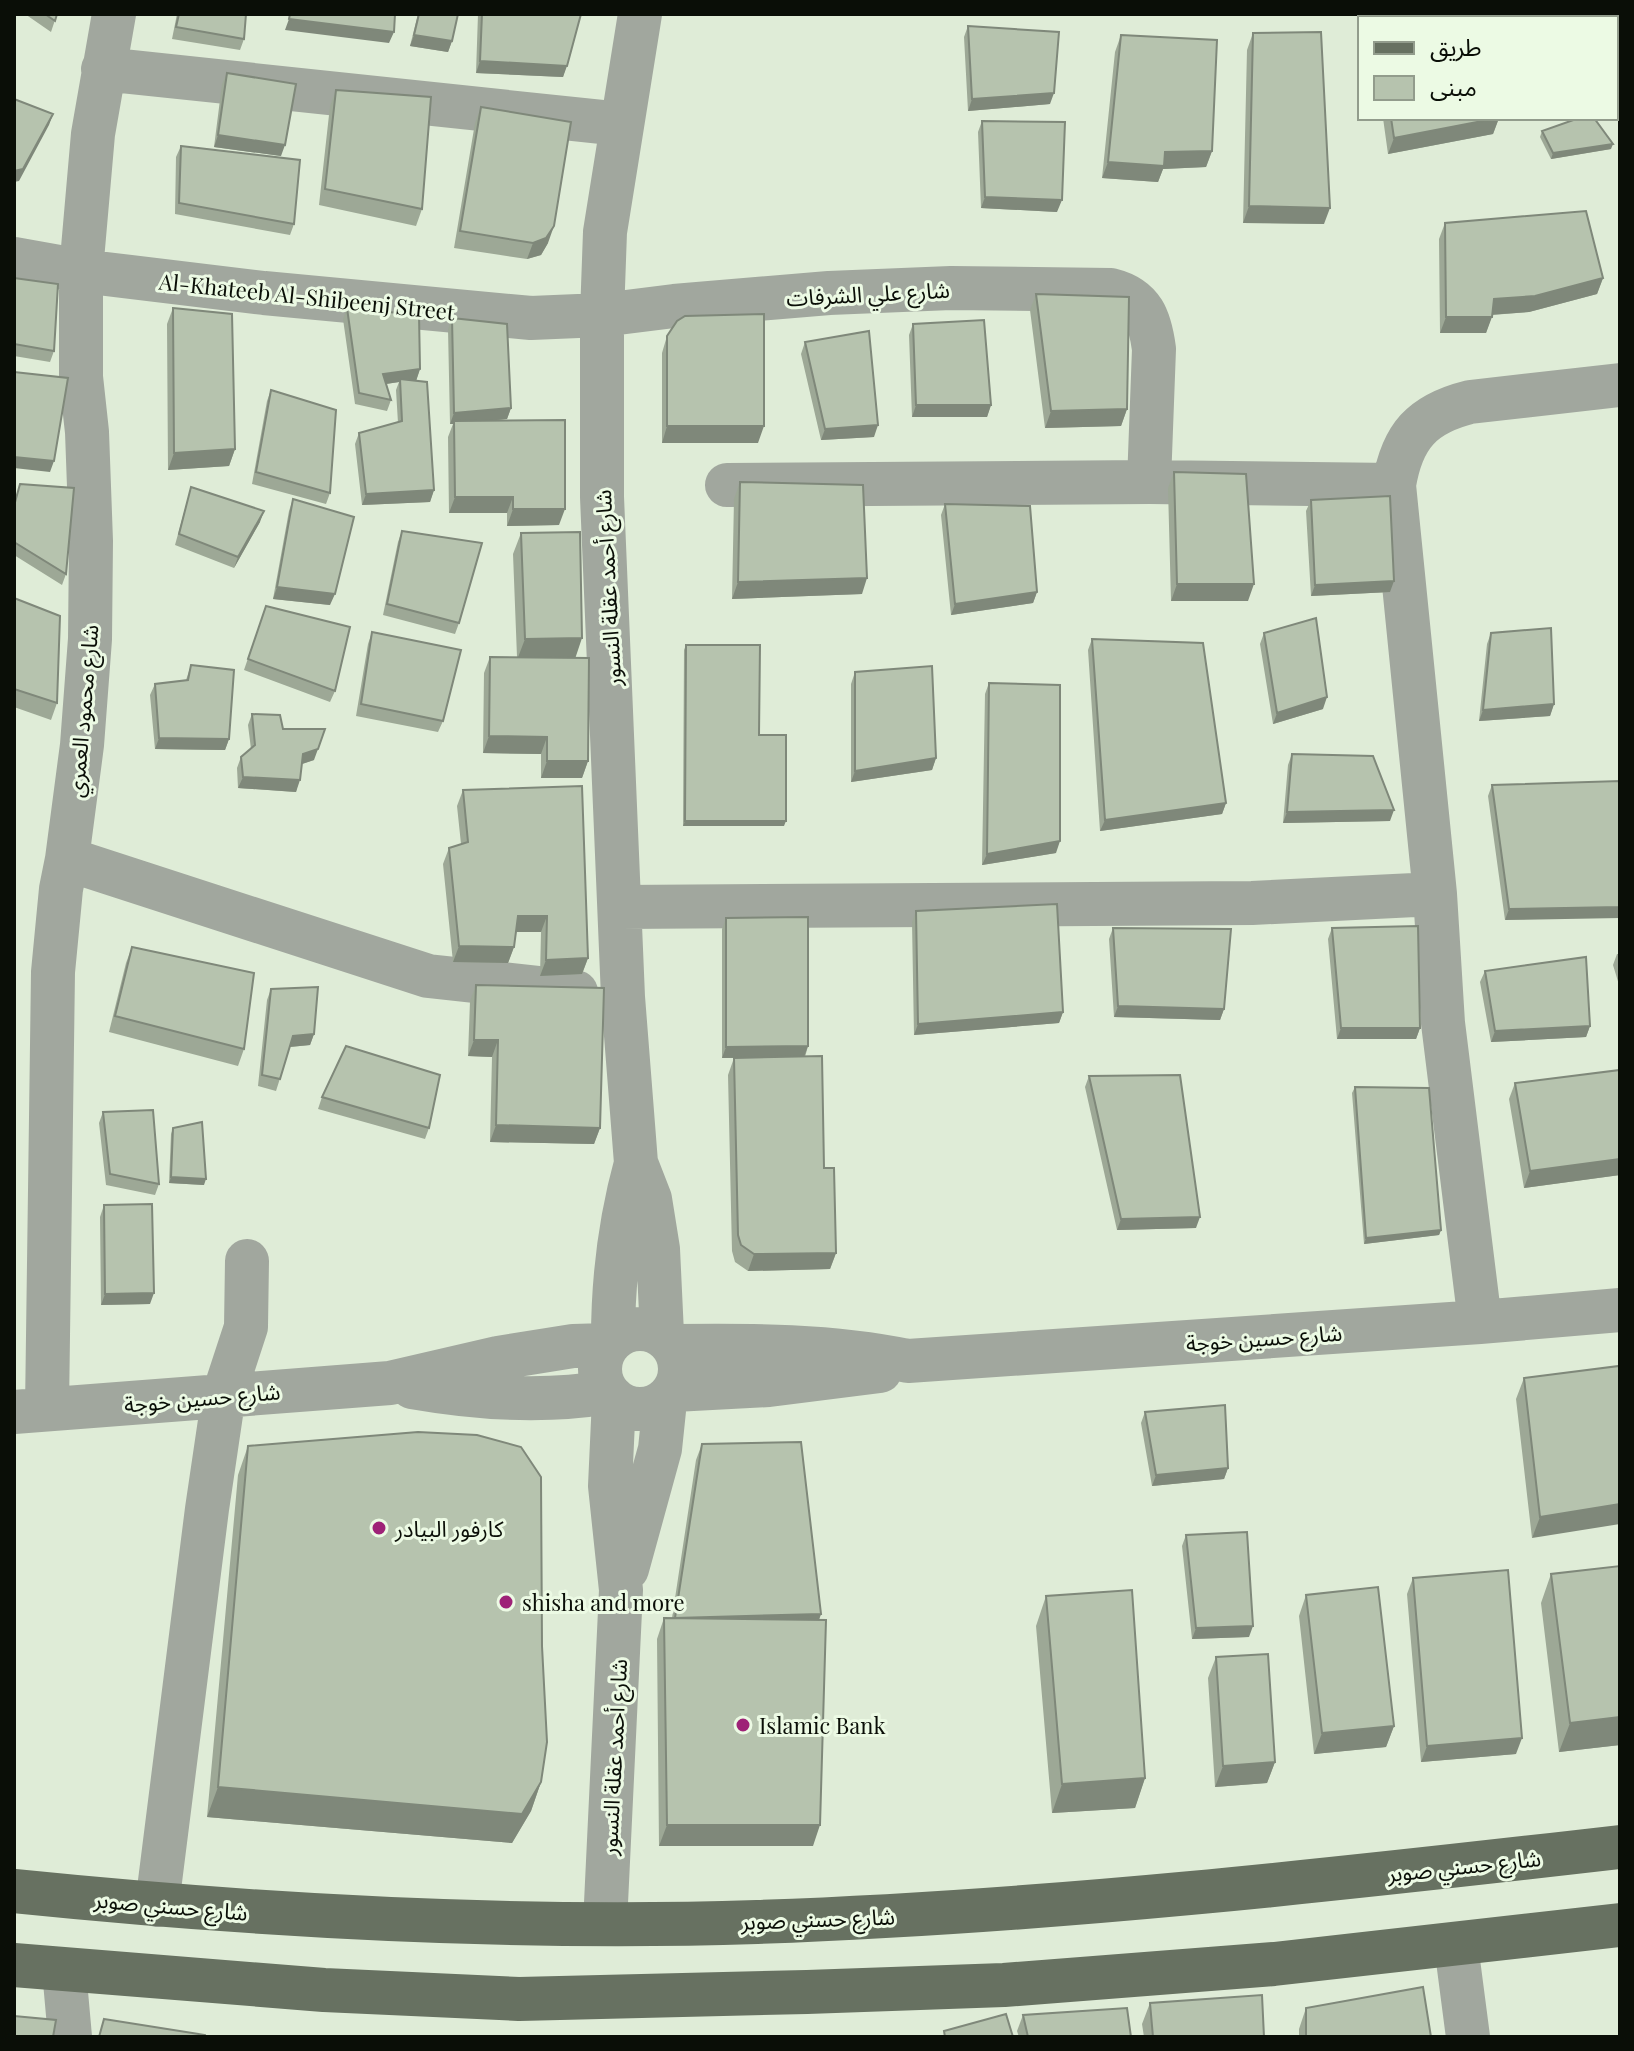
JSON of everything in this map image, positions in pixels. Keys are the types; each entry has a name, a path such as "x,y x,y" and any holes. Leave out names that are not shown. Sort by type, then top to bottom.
{"main road":[{"name":"شارع حسني صوبر","path":"14,1891 157,1905 364,1918 605,1924 755,1922 993,1911 1187,1894 1620,1847"},
{"path":"14,1965 324,1990 519,1999 1004,1985 1274,1964 1620,1925"}],"street":[{"name":"شارع محمود العمري","path":"31,1410 53,972 58,912 82,745 71,630 91,541 87,432 81,377 81,271 86,198 103,69 114,14"},
{"name":"شارع أحمد عقلة النسور","path":"640,14 605,232 602,497 623,997 636,1163 650,1199 655,1225 668,1340"},
{"path":"103,69 621,124"},
{"name":"Al-Khateeb Al-Shibeenj Street","path":"14,259 81,271 459,313 531,318 602,315"},
{"name":"شارع علي الشرفات","path":"602,315 829,293 951,288 1098,288 1119,292 1133,299 1148,317 1154,349 1149,482"},
{"path":"1480,1322 1443,1023 1435,894 1394,485 1398,461 1409,439 1425,421 1446,408 1470,402 1620,385"},
{"path":"727,485 1149,482 1394,485"},
{"path":"67,859 428,976 623,997"},
{"path":"621,907 1252,903 1435,894"},
{"name":"شارع أحمد عقلة النسور","path":"610,1342 616,1261 636,1163"},
{"path":"157,1905 224,1394 246,1327 247,1261"},
{"name":"شارع حسين خوجة","path":"670,1395 853,1376 908,1361 1620,1310"},
{"path":"636,1329 649,1329 668,1340 679,1360 680,1375 670,1395 653,1407 639,1409 626,1406 610,1396 600,1369 610,1342 636,1329"},
{"name":"شارع حسين خوجة","path":"668,1340 804,1348 880,1355 908,1361"},
{"name":"شارع حسين خوجة","path":"31,1410 390,1383 498,1358 610,1342"},
{"name":"شارع حسين خوجة","path":"390,1383 491,1397 610,1396"},
{"name":"شارع أحمد عقلة النسور","path":"621,1590 660,1449 670,1395"},
{"name":"شارع أحمد عقلة النسور","path":"605,1924 621,1590 610,1486 610,1396"},
{"path":"1456,1945 1468,2037"},
{"path":"64,1970 70,2037"}],"building":[{"path":"45,14 57,14 55,21"},
{"path":"179,14 246,14 244,39 176,27"},
{"path":"290,14 395,14 394,32 289,19"},
{"path":"419,14 458,14 452,41 414,35"},
{"path":"482,14 581,14 567,66 480,61"},
{"path":"968,26 1059,32 1054,93 972,99"},
{"path":"1321,32 1330,208 1249,206 1253,33"},
{"path":"1121,35 1217,40 1212,151 1165,152 1164,166 1108,162"},
{"path":"227,73 296,84 285,145 218,135"},
{"path":"336,90 431,97 422,209 325,189"},
{"path":"14,99 53,114 23,169 14,171"},
{"path":"481,107 571,122 554,226 546,238 533,243 460,231"},
{"path":"1391,120 1488,120 1394,138"},
{"path":"1573,120 1595,120 1613,144 1553,153 1542,131"},
{"path":"982,121 1065,122 1062,200 985,197"},
{"path":"181,146 300,160 294,224 179,203"},
{"path":"1586,211 1603,278 1535,296 1494,299 1492,317 1446,317 1445,223"},
{"path":"14,278 58,284 54,351 14,344"},
{"path":"1036,294 1129,297 1127,409 1051,411"},
{"path":"173,308 232,314 235,449 174,453"},
{"path":"347,308 419,315 420,369 383,374 391,400 359,393"},
{"path":"764,314 764,426 667,426 667,336 677,321 685,316"},
{"path":"452,318 507,324 511,408 454,413"},
{"path":"984,320 991,405 916,405 913,324"},
{"path":"869,331 878,425 825,429 805,342"},
{"path":"14,372 68,378 54,461 14,457"},
{"path":"400,379 427,382 434,490 366,494 359,433 402,421"},
{"path":"271,390 336,410 330,493 256,472"},
{"path":"565,420 565,509 513,509 513,497 455,497 454,421"},
{"path":"1174,472 1246,474 1254,584 1177,584"},
{"path":"740,482 863,485 867,578 738,582"},
{"path":"20,484 74,488 66,574 14,542 14,506"},
{"path":"191,487 264,511 238,557 179,534"},
{"path":"1390,496 1394,581 1315,585 1311,500"},
{"path":"293,499 354,517 335,594 277,587"},
{"path":"945,504 1030,506 1037,592 955,604"},
{"path":"402,531 482,543 459,623 387,604"},
{"path":"580,532 582,638 525,639 521,533"},
{"path":"14,598 60,616 57,703 14,689"},
{"path":"266,606 350,627 335,691 248,659"},
{"path":"1316,618 1327,697 1277,713 1264,633"},
{"path":"1551,628 1554,704 1483,710 1491,633"},
{"path":"372,632 461,650 443,721 361,704"},
{"path":"1092,639 1203,643 1226,803 1105,820"},
{"path":"686,645 760,645 759,735 786,735 786,821 685,821"},
{"path":"490,657 589,658 588,761 547,761 547,737 489,736"},
{"path":"191,665 234,670 229,739 159,738 155,684 188,680"},
{"path":"932,666 936,758 855,771 855,672"},
{"path":"989,683 1060,685 1060,841 987,854"},
{"path":"252,714 280,715 283,729 325,729 318,749 303,754 300,780 243,777 241,757 255,745"},
{"path":"1292,754 1373,756 1394,810 1287,812"},
{"path":"1620,781 1620,907 1509,909 1492,785"},
{"path":"582,786 588,958 546,960 547,916 518,916 514,947 459,946 449,848 468,842 463,790"},
{"path":"1057,904 1063,1012 918,1024 916,911"},
{"path":"808,917 808,1046 726,1047 726,918"},
{"path":"1418,926 1420,1028 1341,1028 1332,928"},
{"path":"1113,928 1231,929 1224,1009 1118,1006"},
{"path":"132,947 254,973 244,1049 115,1016"},
{"path":"1586,957 1590,1026 1495,1031 1485,971"},
{"path":"476,985 604,988 600,1128 496,1125 498,1040 474,1040"},
{"path":"318,987 314,1034 293,1036 280,1079 262,1075 271,989"},
{"path":"346,1046 440,1075 429,1128 322,1097"},
{"path":"822,1056 824,1168 834,1168 836,1253 754,1254 741,1245 738,1235 734,1058"},
{"path":"1620,1070 1620,1159 1530,1171 1515,1083"},
{"path":"1180,1075 1200,1217 1121,1219 1089,1076"},
{"path":"1355,1087 1429,1088 1441,1230 1366,1238"},
{"path":"153,1110 159,1184 110,1174 103,1112"},
{"path":"202,1122 206,1179 171,1177 173,1128"},
{"path":"152,1204 154,1293 105,1294 104,1205"},
{"path":"1619,1366 1620,1504 1540,1517 1524,1378"},
{"path":"1225,1405 1228,1468 1156,1475 1145,1412"},
{"path":"418,1432 477,1435 521,1447 541,1477 542,1646 547,1742 541,1782 522,1814 218,1787 248,1446"},
{"path":"801,1442 821,1614 675,1618 702,1444"},
{"path":"1247,1532 1253,1626 1196,1628 1186,1535"},
{"path":"1620,1566 1620,1717 1570,1723 1551,1574"},
{"path":"1508,1570 1522,1738 1427,1746 1413,1578"},
{"path":"1378,1587 1394,1726 1322,1733 1306,1595"},
{"path":"1132,1590 1145,1778 1062,1784 1046,1596"},
{"path":"664,1618 826,1620 820,1825 667,1825"},
{"path":"1268,1654 1275,1762 1223,1766 1216,1657"},
{"path":"1423,1987 1431,2037 1306,2037 1306,2008"},
{"path":"1262,1995 1264,2037 1153,2037 1150,2003"},
{"path":"1127,2008 1131,2037 1028,2037 1023,2015"},
{"path":"1006,2014 1013,2037 945,2037 944,2031"},
{"path":"14,2016 56,2020 53,2037 14,2037"},
{"path":"104,2019 205,2035 205,2037 99,2037"}],"place":[{"name":"كارفور البيادر","path":"379,1528"},
{"name":"shisha and more","path":"506,1602"},
{"name":"Islamic Bank","path":"743,1725"}]}
